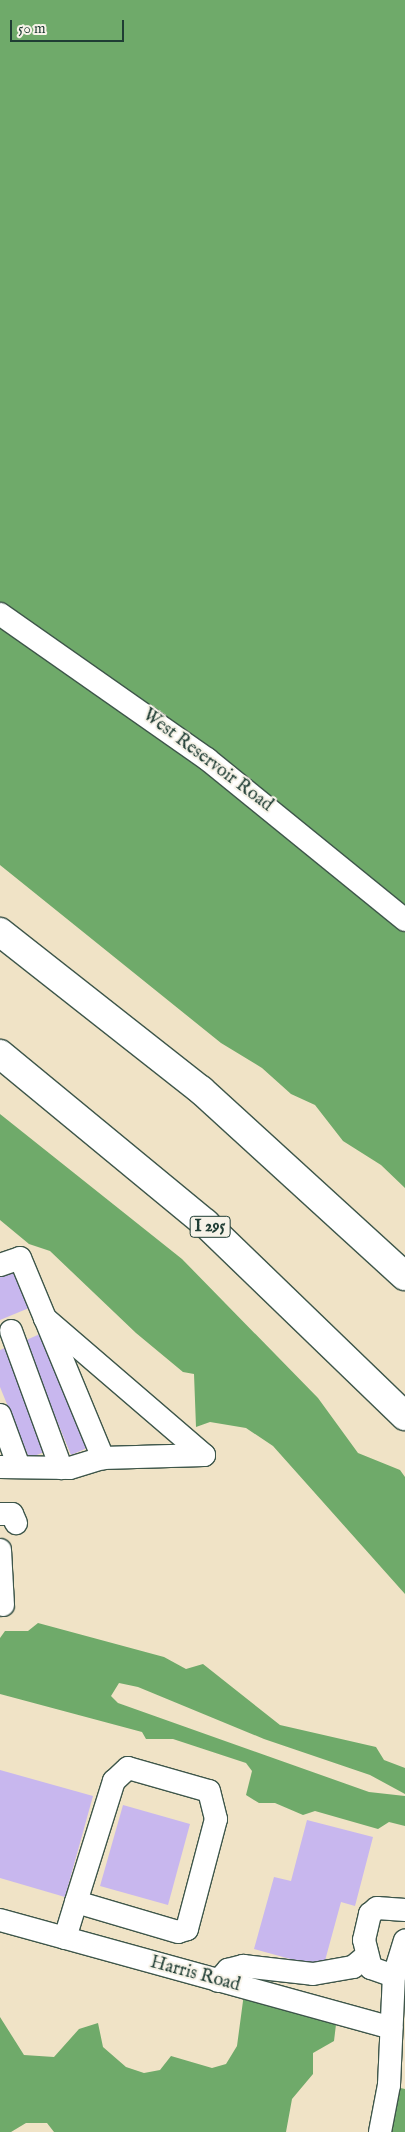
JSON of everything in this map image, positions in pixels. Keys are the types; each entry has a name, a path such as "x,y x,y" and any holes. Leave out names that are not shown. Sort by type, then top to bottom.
{"highway":[{"path":"0,932 201,1090 405,1276"},
{"name":"I 295","path":"0,1054 205,1223 405,1416"}],"street":[{"name":"West Reservoir Road","path":"0,614 207,759 405,920"},
{"path":"0,1265 20,1258 103,1458"},
{"path":"45,1318 5,1333 61,1468"},
{"path":"0,1414 10,1467 61,1468 103,1458 204,1455 45,1318"},
{"path":"0,1550 3,1605"},
{"path":"65,1938 76,1902 114,1781 128,1768 209,1791 216,1819 187,1929 172,1930 76,1902"},
{"path":"394,1976 371,1968 365,1957 370,1914 384,1907 405,1910"},
{"name":"Harris Road","path":"0,1920 391,2028"},
{"path":"165,1967 172,1930"},
{"path":"384,2131 390,2085 394,1976 405,1941"},
{"path":"218,1981 228,1970 243,1966 313,1974 352,1967 365,1957"}],"green space":[{"path":"0,0 405,0 405,1188 381,1165 343,1141 315,1105 291,1094 262,1068 221,1043 0,865"},
{"path":"0,1114 182,1259 318,1398 358,1453 400,1470 405,1477 405,1594 273,1446 246,1428 210,1422 196,1427 194,1374 183,1372 136,1333 50,1251 29,1244 0,1220"},
{"path":"38,1623 164,1657 186,1669 203,1664 280,1725 376,1747 384,1760 405,1768 405,1794 370,1775 264,1739 138,1687 119,1683 111,1696 118,1703 369,1792 405,1796 405,1826 389,1822 378,1829 315,1811 303,1815 275,1803 259,1803 246,1795 252,1771 246,1763 173,1739 146,1739 142,1732 0,1694 0,1638 5,1631 28,1631"},
{"path":"245,1986 338,2008 334,2041 313,2053 313,2074 292,2099 286,2132 54,2132 47,2123 26,2123 11,2132 0,2132 0,2017 24,2055 54,2057 79,2029 98,2023 103,2047 126,2067 144,2073 160,2070 171,2056 212,2068 226,2064 237,2046"},
{"path":"391,2086 405,2089 405,2132 382,2132"}],"building":[{"path":"14,1272 29,1308 0,1320 0,1277"},
{"path":"40,1334 87,1448 71,1455 24,1341"},
{"path":"7,1347 47,1451 29,1458 0,1387 0,1350"},
{"path":"0,1770 93,1796 65,1897 0,1878"},
{"path":"123,1805 190,1824 168,1905 100,1886"},
{"path":"307,1820 373,1837 355,1906 341,1902 323,1968 254,1949 274,1877 291,1881"}]}
